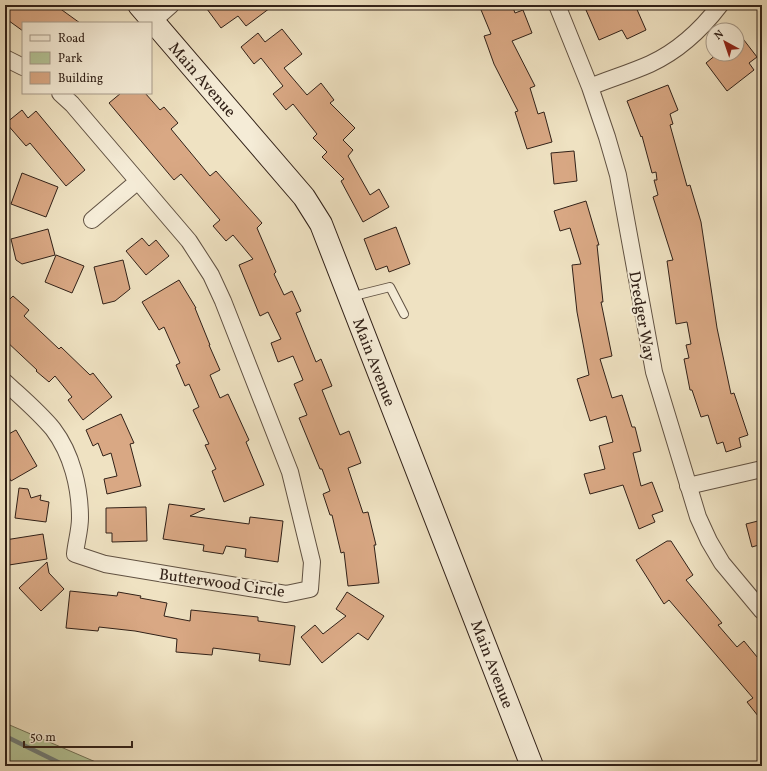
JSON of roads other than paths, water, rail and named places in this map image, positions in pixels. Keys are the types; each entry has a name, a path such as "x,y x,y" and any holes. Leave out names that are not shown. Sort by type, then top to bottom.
{"street":[{"path":"146,13 171,5"},
{"name":"Dredger Way","path":"556,5 590,87 618,175 654,372 698,517 709,541 722,563 762,611"},
{"path":"590,87 650,64 672,51 692,36 710,18 720,5"},
{"name":"Main Avenue","path":"146,13 311,205 321,224 532,766"},
{"path":"5,58 22,66"},
{"name":"Butterwood Circle","path":"5,382 37,412 53,430 66,453 76,482 80,519 75,554 105,564 286,594 310,589 312,562 290,472 223,301 211,275 189,241 72,104 61,94"},
{"path":"92,220 138,181"},
{"path":"688,486 762,468"}],"lane":[{"path":"350,297 390,287 404,314"}],"waterway":[{"path":"5,736 66,766"}]}
